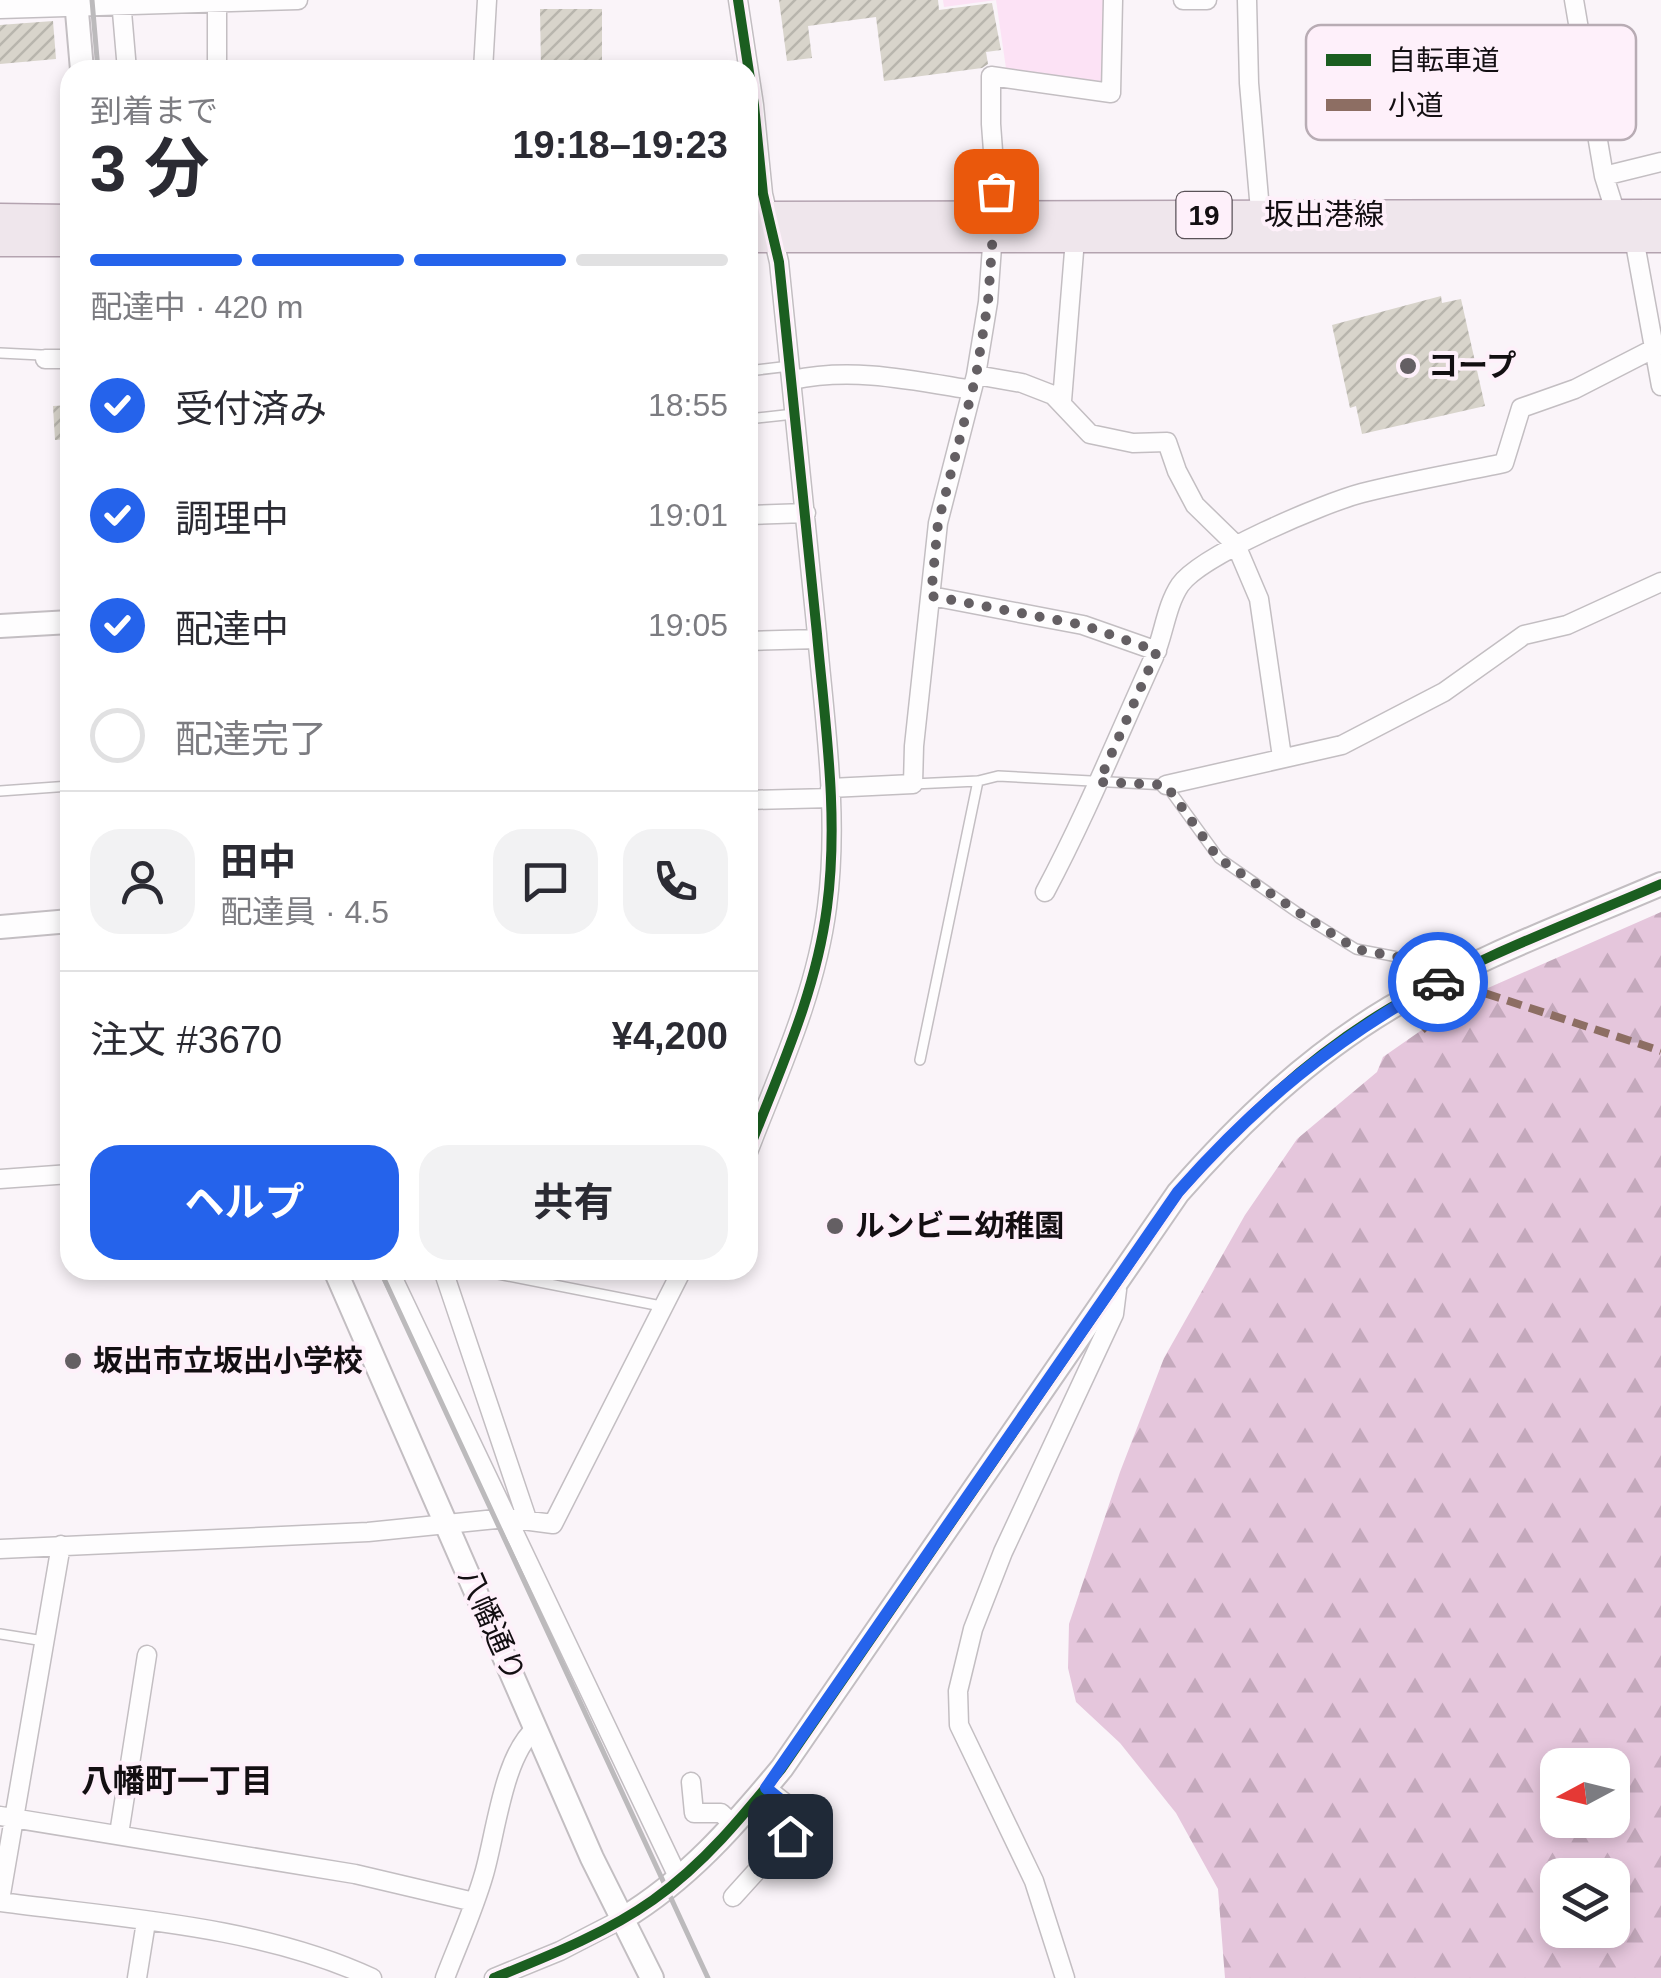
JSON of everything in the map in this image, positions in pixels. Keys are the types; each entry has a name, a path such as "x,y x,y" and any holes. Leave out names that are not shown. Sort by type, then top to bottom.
{"main road":[{"name":"坂出港線","path":"993,228 1075,238 1261,227 1661,214"},
{"path":"0,218 60,220"},
{"name":"坂出港線","path":"763,233 1261,227 1648,238"},
{"path":"0,242 60,242"}],"street":[{"path":"216,0 217,60"},
{"path":"0,9 76,3 298,0"},
{"path":"484,60 487,0"},
{"path":"738,0 744,60"},
{"path":"758,799 913,784 938,523 974,383 988,302 996,191 991,76 1111,93 1113,0"},
{"path":"1183,0 1207,0"},
{"path":"1247,0 1249,83 1261,227"},
{"path":"1574,0 1578,25"},
{"path":"122,2 126,60"},
{"path":"76,3 81,60"},
{"path":"1598,140 1616,214 1648,238 1641,290 1661,386"},
{"path":"1604,176 1661,162"},
{"path":"758,186 763,233 791,373 831,793 826,911 807,1002 758,1127"},
{"path":"1062,402 1075,238"},
{"path":"1045,892 1157,651 1181,584 1236,544 1359,494 1504,463 1520,408 1575,389 1655,348"},
{"path":"44,358 60,359"},
{"path":"791,373 1022,383 1062,402 1090,434 1133,443 1166,442 1195,505 1236,544 1259,599 1282,757"},
{"path":"758,515 806,513"},
{"path":"1166,785 1342,745 1444,692 1524,636 1566,625 1661,582"},
{"path":"931,596 1083,625 1157,651"},
{"path":"0,626 60,623"},
{"path":"758,641 817,640"},
{"path":"494,1978 622,1919 679,1880 734,1825 766,1788 1178,1192 1274,1092 1339,1042 1440,981 1661,884"},
{"path":"0,927 60,922"},
{"path":"0,1179 60,1175"},
{"name":"八幡通り","path":"338,1280 536,1728 652,1978"},
{"path":"395,1280 679,1880"},
{"path":"446,1280 528,1519"},
{"path":"0,1548 368,1532 506,1518 553,1524 676,1280"},
{"path":"1065,1978 1034,1882 959,1725 958,1691 972,1629 1002,1552 1114,1314 1118,1290 1114,1284"},
{"path":"61,1546 7,1817 0,1901 254,1939 372,1978"},
{"path":"119,1834 147,1655"},
{"path":"445,1978 474,1902 514,1762 525,1737 536,1728"},
{"path":"691,1782 694,1814 721,1813 734,1825"},
{"path":"732,1897 798,1824 798,1814 766,1788"},
{"path":"7,1817 355,1874 474,1902"},
{"path":"138,1978 146,1922"}],"lane":[{"path":"0,353 44,358"},
{"path":"758,371 791,373"},
{"path":"758,418 795,414"},
{"path":"913,784 978,782 998,776 1166,785 1218,858 1356,949 1428,963 1440,981"},
{"path":"920,1060 978,782"},
{"path":"0,791 60,787"},
{"path":"529,1280 661,1306"},
{"path":"0,1634 44,1641"}],"green space":[{"path":"1661,912 1661,1978 1225,1978 1218,1889 1176,1813 1120,1743 1076,1702 1068,1668 1069,1624 1120,1472 1164,1358 1245,1215 1297,1139 1377,1072 1383,1057 1472,995"}],"shaded area":[{"path":"943,0 996,0 944,7"},
{"path":"996,0 1109,0 1102,88 1007,75"}],"building":[{"path":"779,0 938,0 939,10 992,3 1001,50 986,52 988,64 982,68 884,81 876,17 808,26 812,58 787,61"},
{"path":"540,9 602,9 602,60 541,60"},
{"path":"53,21 56,59 0,64 0,25"},
{"name":"コープ","path":"1441,296 1442,303 1461,299 1485,406 1362,434 1356,406 1350,408 1332,325"},
{"path":"53,406 60,406 60,440 55,440"}],"railway":[{"path":"92,0 97,60"},
{"path":"385,1280 708,1978"}],"marked path":[{"path":"1422,1030 1459,995 1457,984 1661,1051"}],"cycle path":[{"path":"738,0 747,60"},
{"path":"758,145 763,194 779,262 827,736 832,839 822,939 795,1032 758,1126"},
{"path":"494,1978 576,1944 635,1912 689,1871 737,1821 782,1768 1178,1193 1251,1116 1331,1047 1390,1008 1489,957 1661,884"}],"way so far":[{"path":"996,191 988,302 976,376 938,523 931,596 1083,625 1157,651 1099,782 1166,785 1218,858 1356,949 1428,963 1438,982"}],"place":[{"name":"コープ","path":"1408,366"},
{"name":"ルンビニ幼稚園","path":"835,1226"},
{"name":"坂出市立坂出小学校","path":"73,1361"}],"district":[{"name":"八幡町一丁目","path":"177,1781"}],"route":[{"path":"790,1836 798,1824 798,1814 766,1788 1178,1192 1274,1092 1339,1042 1438,982"}]}
